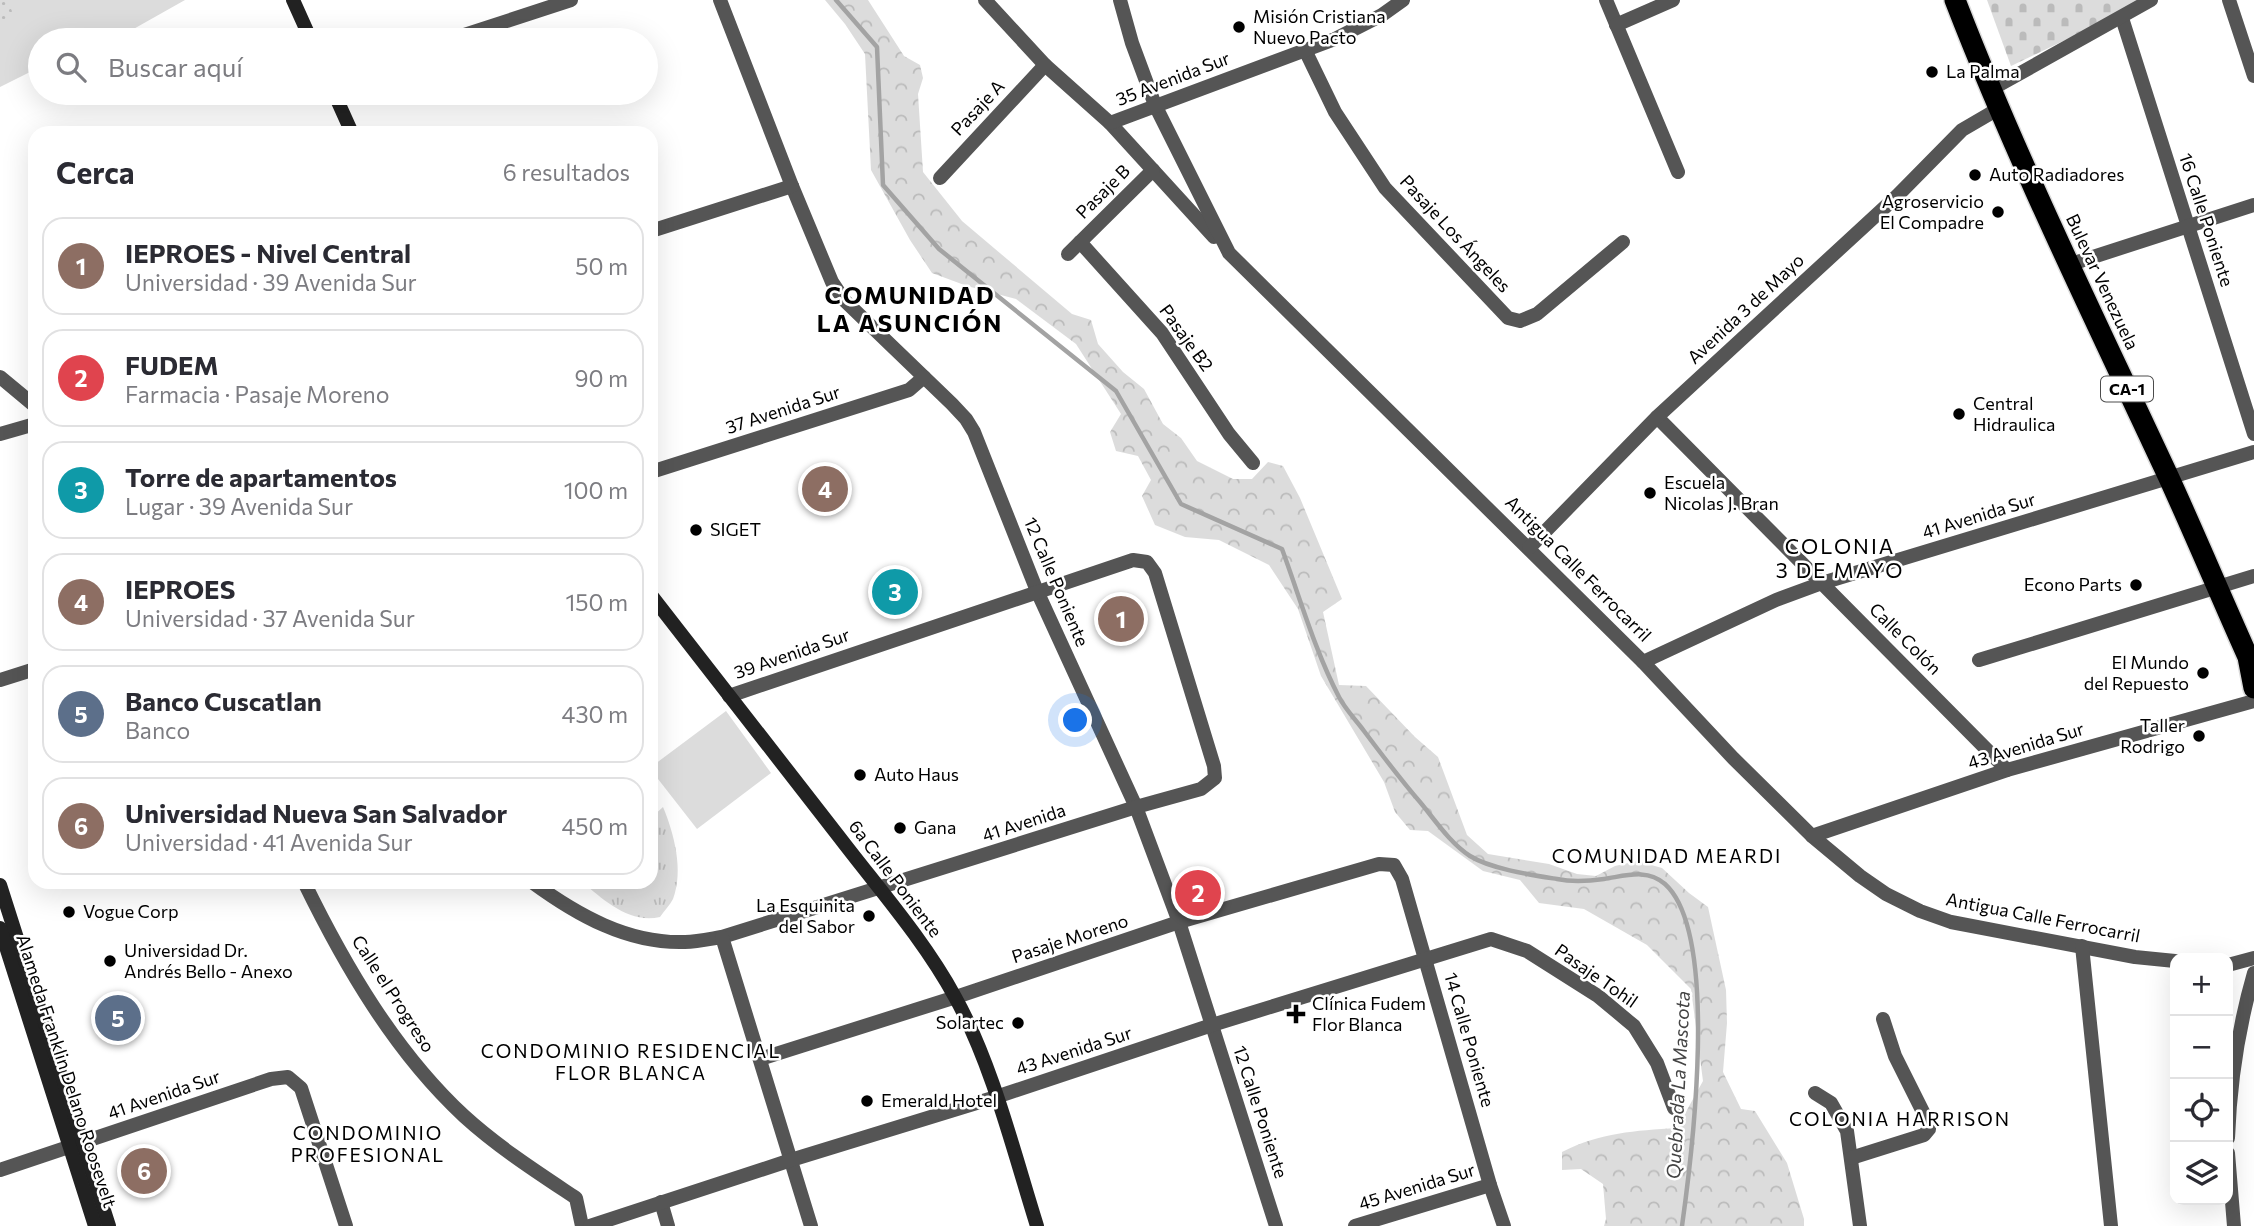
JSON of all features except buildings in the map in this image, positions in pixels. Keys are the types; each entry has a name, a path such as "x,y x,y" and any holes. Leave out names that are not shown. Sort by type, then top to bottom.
{"highway":[{"name":"Bulevar Venezuela","path":"1955,0 1994,100 2251,661 2254,688"}],"street":[{"path":"293,0 306,28"},
{"path":"485,28 570,0"},
{"name":"12 Calle Poniente","path":"720,0 832,282 844,300 966,419 974,432 1037,591 1136,807 1180,922 1276,1226"},
{"path":"985,0 1045,65 1110,124 1229,253"},
{"name":"Antigua Calle Ferrocarril","path":"1120,0 1132,43 1155,105 1229,253 1529,548 1812,836 1860,877 1886,894 1920,911 1951,922 2135,957 2170,960"},
{"name":"35 Avenida Sur","path":"1110,124 1368,24 1402,0"},
{"path":"1605,0 1678,172"},
{"path":"1616,25 1673,0"},
{"path":"1994,100 2151,0"},
{"path":"2230,0 2254,76"},
{"name":"16 Calle Poniente","path":"2122,18 2254,434"},
{"name":"Pasaje Los Ángeles","path":"1305,50 1335,112 1385,188 1508,318 1520,321 1536,314 1623,243"},
{"name":"Pasaje A","path":"940,178 1045,65"},
{"name":"Avenida 3 de Mayo","path":"1529,548 1657,417 1897,196 1994,100"},
{"path":"339,105 349,126"},
{"name":"Pasaje B","path":"1080,242 1153,170"},
{"path":"658,229 792,186"},
{"path":"2068,265 2254,205"},
{"path":"1068,254 1080,242"},
{"name":"Pasaje B2","path":"1080,242 1162,333 1229,435 1253,463"},
{"path":"0,377 28,400"},
{"name":"37 Avenida Sur","path":"658,470 909,390 924,377"},
{"name":"Calle Colón","path":"1657,417 2007,770"},
{"path":"0,434 28,426"},
{"name":"41 Avenida Sur","path":"1643,662 1776,600 1822,583 2254,452"},
{"name":"39 Avenida Sur","path":"729,696 1133,560 1147,562 1155,573 1214,766 1215,778"},
{"path":"1979,660 2254,576"},
{"name":"6a Calle Poniente","path":"658,604 880,889 956,997 996,1097 1038,1226"},
{"path":"0,680 28,671"},
{"name":"43 Avenida Sur","path":"1812,836 2007,770 2254,701"},
{"name":"41 Avenida","path":"542,889 564,905 614,930 651,939 684,942 722,937 1200,789 1215,778"},
{"name":"Pasaje Moreno","path":"760,1059 1180,922 1379,864 1394,865"},
{"name":"14 Calle Poniente","path":"1394,865 1402,879 1504,1226"},
{"name":"Alameda Franklin Delano Roosevelt","path":"0,886 4,923 76,1145 109,1226"},
{"name":"Calle el Progreso","path":"308,889 372,1002 424,1075 511,1155 576,1198 582,1226"},
{"path":"722,937 811,1226"},
{"name":"43 Avenida Sur","path":"590,1226 1212,1025 1491,939"},
{"name":"Pasaje Tohil","path":"1491,939 1527,951 1598,996 1634,1026 1657,1063 1674,1108"},
{"path":"2082,946 2111,1226"},
{"path":"2233,964 2254,958"},
{"path":"2233,1086 2246,1001 2254,973"},
{"path":"1851,1158 1924,1135 1929,1129 1927,1119 1895,1056 1882,1020"},
{"name":"41 Avenida Sur","path":"0,1170 271,1079 288,1077 301,1087 346,1226"},
{"path":"1815,1093 1831,1103 1847,1131 1860,1226"},
{"name":"Alameda Franklin Delano Roosevelt","path":"76,1145 94,1226"},
{"name":"45 Avenida Sur","path":"1355,1226 1490,1185"},
{"path":"661,1202 668,1226"},
{"path":"2232,1205 2234,1226"}],"green space":[{"path":"0,0 185,0 135,28 28,28 28,73 0,87"},
{"path":"0,0 8,0 14,17 0,21"},
{"path":"825,0 868,0 904,56 920,65 923,78 918,94 923,172 962,221 1072,314 1091,320 1098,344 1123,372 1144,389 1163,424 1181,438 1197,461 1233,479 1252,479 1268,462 1283,466 1300,498 1342,599 1323,612 1339,685 1366,686 1438,757 1467,835 1488,854 1549,864 1577,874 1596,876 1615,866 1637,861 1662,868 1708,907 1726,990 1727,1023 1723,1072 1741,1109 1755,1111 1787,1163 1804,1226 1604,1226 1606,1219 1603,1184 1581,1169 1562,1170 1562,1152 1605,1136 1677,1128 1703,1081 1691,989 1647,945 1584,909 1539,903 1520,880 1483,871 1428,831 1410,830 1395,812 1384,782 1321,676 1298,609 1269,565 1219,540 1185,537 1155,525 1142,496 1151,480 1138,456 1116,451 1110,432 1121,414 1076,344 1016,299 932,273 910,240 871,170 865,54"},
{"path":"1987,0 2139,0 2111,18 2011,66"},
{"path":"726,711 771,773 697,829 658,779 658,762"},
{"path":"663,807 671,828 678,864 676,888 672,901 660,917 638,917 618,909 590,889 658,889 658,812"}],"waterway":[{"name":"Quebrada La Mascota","path":"836,0 877,47 883,185 939,249 1116,391 1181,504 1282,549 1315,643 1341,701 1449,838 1479,861 1512,871 1575,881 1643,875 1651,876 1665,884 1682,910 1692,949 1697,995 1696,1100 1682,1226"}],"place":[{"name":"Misión Cristiana Nuevo Pacto","path":"1239,27"},
{"name":"La Palma","path":"1932,72"},
{"name":"Auto Radiadores","path":"1975,175"},
{"name":"Agroservicio El Compadre","path":"1998,212"},
{"name":"Central Hidraulica","path":"1959,414"},
{"name":"IEPROES","path":"825,489"},
{"name":"Escuela Nicolas J. Bran","path":"1650,493"},
{"name":"SIGET","path":"696,530"},
{"name":"Econo Parts","path":"2136,585"},
{"name":"Torre de apartamentos","path":"895,592"},
{"name":"IEPROES - Nivel Central","path":"1121,619"},
{"name":"El Mundo del Repuesto","path":"2203,673"},
{"name":"Taller Rodrigo","path":"2199,736"},
{"name":"Auto Haus","path":"860,775"},
{"name":"Gana","path":"900,828"},
{"name":"FUDEM","path":"1198,893"},
{"name":"Vogue Corp","path":"69,912"},
{"name":"La Esquinita del Sabor","path":"869,916"},
{"name":"Universidad Dr. Andrés Bello - Anexo","path":"110,961"},
{"name":"Clínica Fudem Flor Blanca","path":"1296,1014"},
{"name":"Banco Cuscatlan","path":"118,1018"},
{"name":"Solartec","path":"1018,1023"},
{"name":"Emerald Hotel","path":"867,1101"},
{"name":"Universidad Nueva San Salvador","path":"144,1171"}],"district":[{"name":"COMUNIDAD LA ASUNCIÓN","path":"910,310"},
{"name":"COLONIA 3 DE MAYO","path":"1840,559"},
{"name":"COMUNIDAD MEARDI","path":"1667,856"},
{"name":"CONDOMINIO RESIDENCIAL FLOR BLANCA","path":"631,1062"},
{"name":"COLONIA HARRISON","path":"1900,1119"},
{"name":"CONDOMINIO PROFESIONAL","path":"368,1144"}]}
